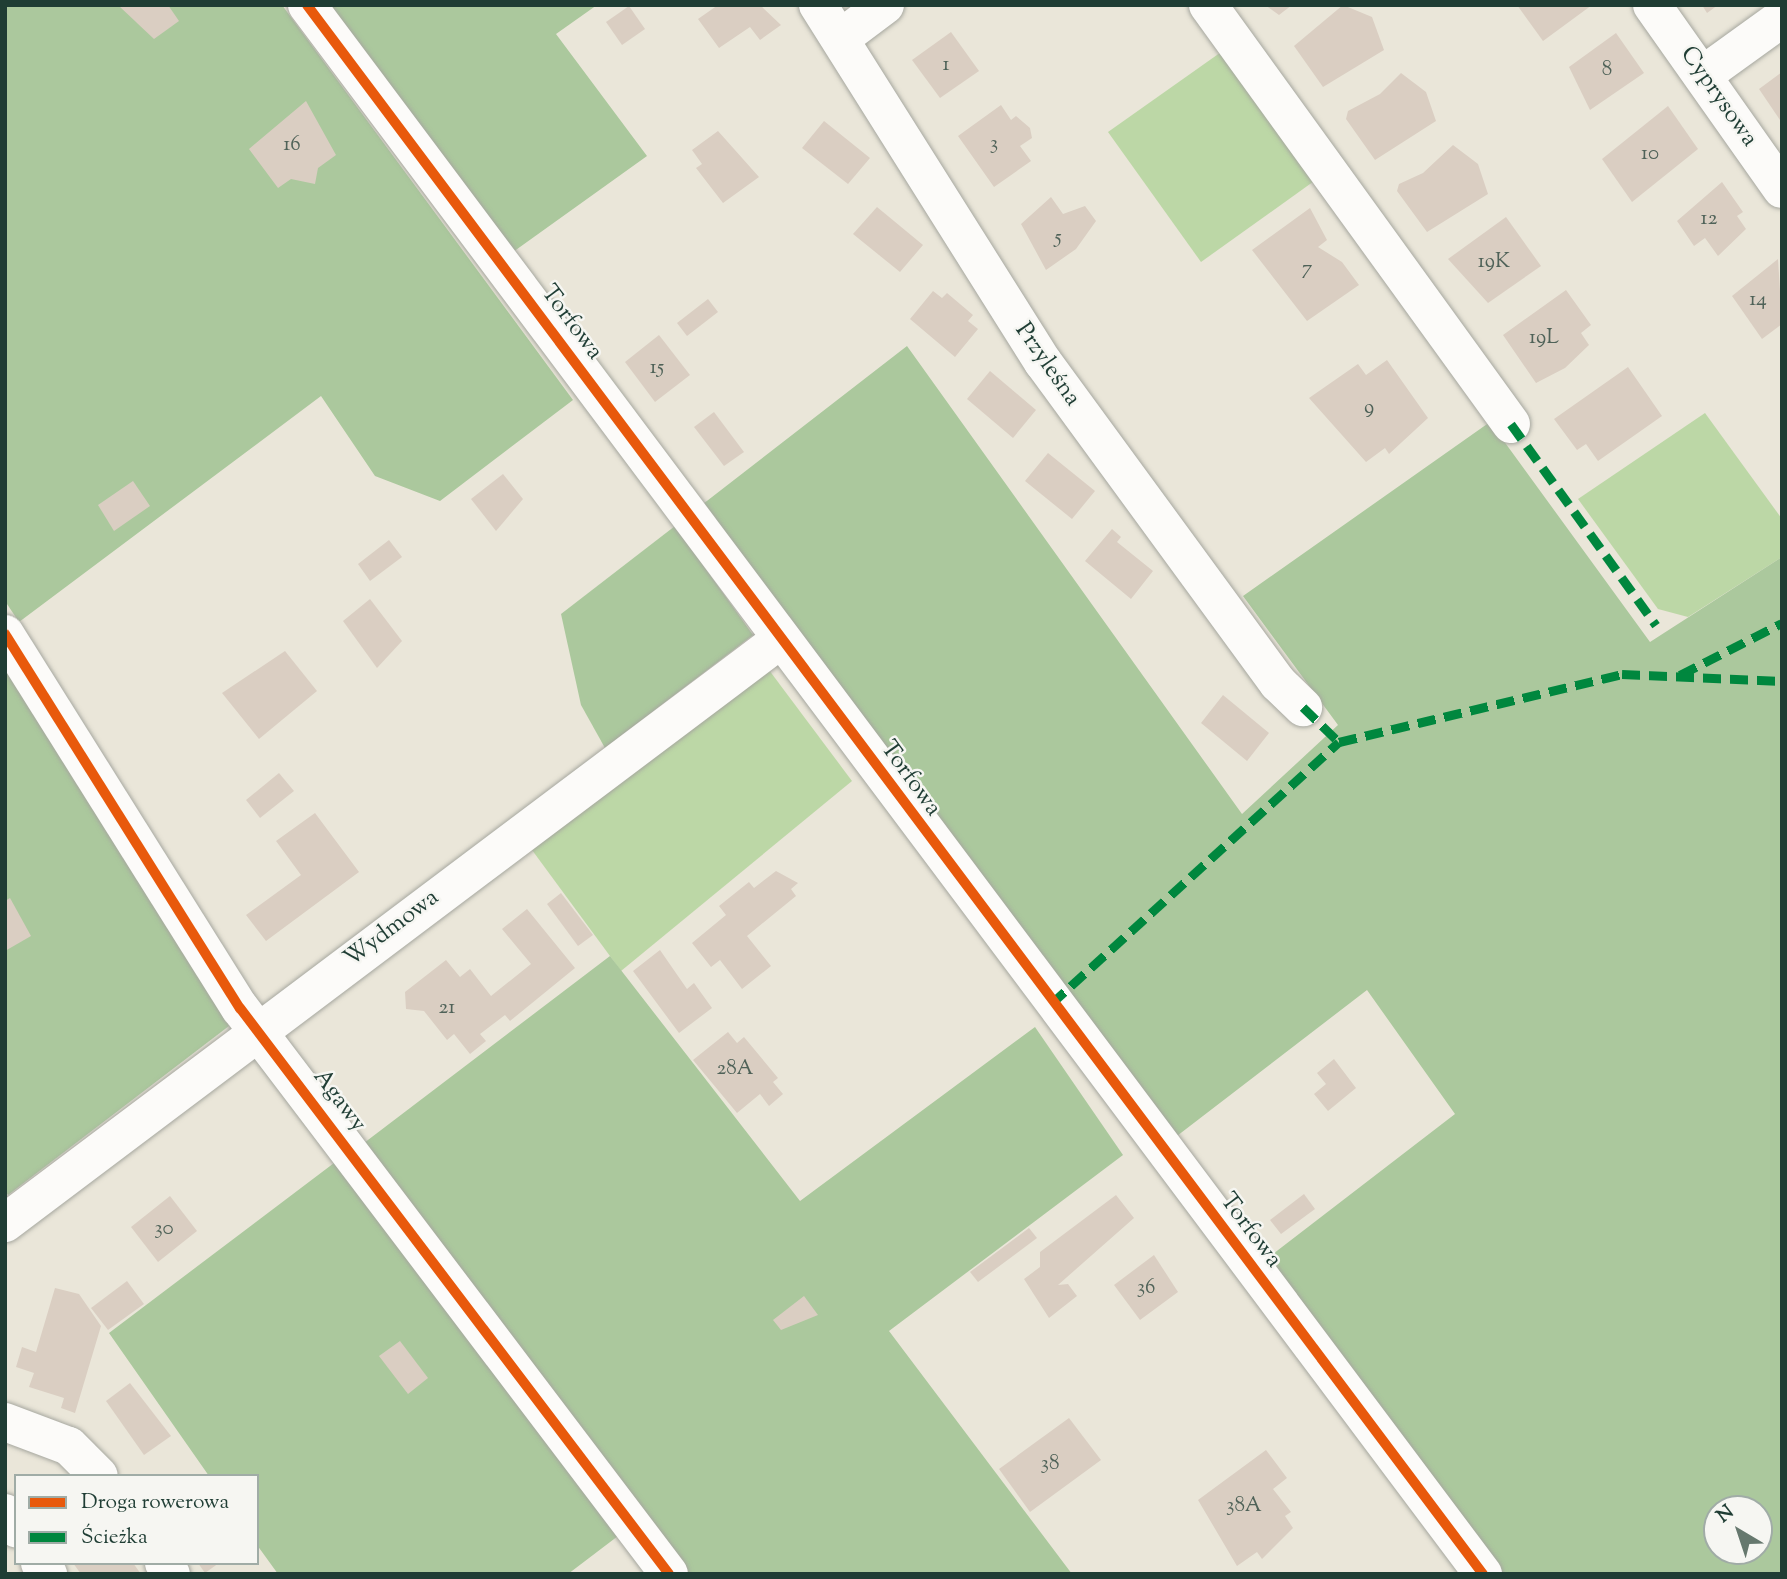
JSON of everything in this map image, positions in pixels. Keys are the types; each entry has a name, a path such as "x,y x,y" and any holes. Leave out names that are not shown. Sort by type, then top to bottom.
{"street":[{"name":"Torfowa","path":"307,5 1483,1574"},
{"name":"Przyleśna","path":"818,5 841,37 1037,352 1279,683 1303,707"},
{"path":"841,37 885,5"},
{"path":"1208,5 1511,424"},
{"name":"Cyprysowa","path":"1652,5 1782,189"},
{"path":"1703,75 1782,18"},
{"name":"Agawy","path":"5,634 258,1029 669,1574"},
{"name":"Wydmowa","path":"5,1223 258,1029 781,639"},
{"path":"5,1422 69,1446 97,1474"}],"green space":[{"path":"5,5 282,5 573,400 440,501 375,476 321,396 19,622 5,601"},
{"path":"330,5 597,5 556,34 647,156 513,252"},
{"path":"1224,50 1317,179 1201,262 1108,132"},
{"path":"907,346 1242,814 1338,725 1243,596 1490,422 1650,642 1782,557 1782,1574 1502,1574 1265,1260 1455,1114 1367,990 1173,1139 703,504"},
{"path":"1705,413 1782,519 1782,557 1688,617 1658,609 1578,499"},
{"path":"675,526 753,635 605,748 581,705 561,614"},
{"path":"5,661 229,1026 8,1195 5,1191"},
{"path":"769,670 852,781 621,971 532,850"},
{"path":"610,956 800,1201 1035,1027 1123,1155 889,1331 1072,1574 689,1574 364,1143"},
{"path":"338,1160 618,1536 568,1574 278,1574 259,1548 259,1474 208,1474 109,1333"}],"building":[{"path":"168,5 179,21 154,39 119,6"},
{"path":"718,5 760,5 781,25 760,40 750,27 719,48 698,19"},
{"path":"1265,5 1292,5 1279,15"},
{"path":"1343,5 1372,17 1384,50 1323,87 1294,46"},
{"path":"1517,5 1592,5 1543,41"},
{"path":"1702,5 1718,5 1707,13"},
{"path":"629,6 645,29 622,45 606,22"},
{"path":"951,32 979,71 940,98 912,60"},
{"path":"1616,33 1644,73 1590,110 1569,67"},
{"path":"1782,72 1782,118 1780,120 1759,89"},
{"path":"1401,73 1426,92 1436,121 1375,160 1346,119 1348,111 1380,94"},
{"path":"306,101 336,155 318,168 315,184 291,179 278,188 249,149"},
{"path":"1001,105 1011,120 1016,116 1030,128 1032,138 1020,146 1031,161 994,187 958,136"},
{"path":"1668,106 1698,149 1632,202 1602,159"},
{"path":"824,121 870,158 848,184 802,148"},
{"path":"718,131 759,177 723,203 696,168 702,164 692,150"},
{"path":"1453,145 1478,164 1488,194 1427,232 1397,191 1399,184 1423,173"},
{"path":"1722,182 1743,212 1737,216 1746,229 1718,256 1705,238 1694,246 1677,221"},
{"path":"1051,197 1063,214 1085,206 1096,221 1076,249 1046,270 1021,224"},
{"path":"877,207 923,245 900,272 853,234"},
{"path":"1310,208 1327,240 1318,247 1342,262 1359,285 1307,321 1252,250"},
{"path":"1506,217 1541,266 1488,303 1448,259"},
{"path":"1778,259 1782,324 1762,339 1732,296"},
{"path":"1566,290 1591,325 1581,333 1589,345 1565,368 1536,383 1503,335"},
{"path":"933,291 942,298 947,293 973,315 968,321 978,329 955,357 910,319"},
{"path":"708,299 718,312 687,336 677,323"},
{"path":"659,335 690,375 655,402 625,362"},
{"path":"1387,360 1428,418 1389,454 1385,448 1366,462 1309,398 1358,364 1366,375"},
{"path":"1628,367 1662,416 1598,461 1586,444 1577,450 1554,419"},
{"path":"990,371 1036,410 1013,438 967,399"},
{"path":"714,412 744,452 724,466 694,427"},
{"path":"1048,453 1095,491 1072,519 1025,481"},
{"path":"503,474 523,499 496,531 471,499"},
{"path":"133,481 150,506 114,531 98,505"},
{"path":"1112,529 1121,537 1117,542 1153,571 1131,599 1085,561"},
{"path":"389,540 402,557 370,581 358,564"},
{"path":"370,599 402,641 377,668 343,621"},
{"path":"285,651 317,691 259,739 222,693"},
{"path":"1223,695 1269,733 1247,761 1201,723"},
{"path":"279,773 294,791 260,818 246,800"},
{"path":"315,813 359,872 266,941 246,915 301,875 276,841"},
{"path":"776,871 798,883 791,889 796,896 747,936 771,966 742,989 720,960 711,967 692,943 726,915 719,906 749,882 754,888"},
{"path":"561,893 593,935 578,946 547,904"},
{"path":"10,898 31,936 5,951 5,901"},
{"path":"527,909 575,968 510,1021 505,1015 480,1034 486,1041 470,1054 454,1034 447,1040 424,1011 406,1009 405,992 446,960 460,977 470,969 491,996 531,964 502,929"},
{"path":"660,950 687,989 694,983 712,1008 679,1033 633,971"},
{"path":"728,1032 737,1043 744,1037 778,1078 773,1082 783,1094 769,1106 760,1094 737,1113 693,1060"},
{"path":"1334,1059 1356,1088 1328,1111 1314,1094 1326,1084 1317,1073"},
{"path":"1304,1194 1315,1209 1281,1234 1270,1220"},
{"path":"1116,1195 1134,1218 1058,1285 1068,1284 1077,1296 1049,1318 1024,1279 1040,1267 1040,1252"},
{"path":"170,1196 197,1231 158,1262 131,1227"},
{"path":"1029,1228 1037,1238 978,1282 970,1272"},
{"path":"1154,1255 1178,1292 1140,1320 1114,1285"},
{"path":"127,1281 144,1304 108,1330 91,1308"},
{"path":"55,1288 79,1294 101,1326 75,1413 61,1408 64,1398 29,1387 34,1373 16,1367 22,1347 36,1352"},
{"path":"804,1296 818,1315 781,1330 773,1320"},
{"path":"400,1341 428,1378 408,1394 379,1356"},
{"path":"130,1383 171,1436 144,1455 106,1401"},
{"path":"1069,1418 1101,1460 1030,1512 999,1469"},
{"path":"1266,1450 1287,1478 1273,1489 1291,1512 1285,1516 1293,1528 1262,1559 1257,1552 1237,1566 1198,1500"},
{"path":"74,1565 134,1565 141,1574 81,1574"},
{"path":"199,1565 216,1565 205,1573"}],"marked path":[{"path":"1511,424 1656,625"},
{"path":"1680,675 1782,623"},
{"path":"1051,1004 1339,742 1622,674 1782,681"},
{"path":"1303,707 1339,742"}],"cycle path":[{"path":"307,5 1483,1574"},
{"path":"5,634 240,1008 669,1574"}]}
